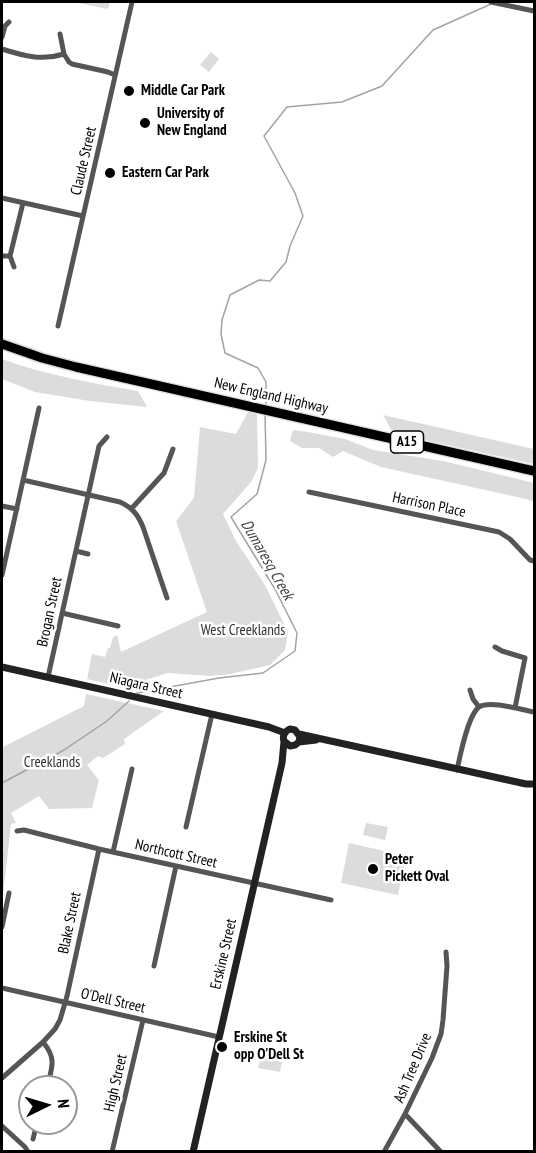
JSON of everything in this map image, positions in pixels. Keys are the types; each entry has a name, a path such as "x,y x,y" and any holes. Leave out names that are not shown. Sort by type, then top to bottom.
{"highway":[{"name":"New England Highway","path":"2,344 42,358 534,471"}],"street":[{"name":"Claude Street","path":"58,326 132,2"},
{"path":"491,2 534,11"},
{"path":"2,37 9,21"},
{"path":"60,34 64,54 69,62 115,75"},
{"path":"2,49 41,58 52,58 64,54"},
{"path":"2,198 83,216"},
{"path":"14,267 10,256 23,203"},
{"path":"2,256 10,256"},
{"path":"2,575 39,408"},
{"name":"Brogan Street","path":"48,677 99,446 107,437"},
{"path":"132,508 164,473 173,449"},
{"path":"23,480 120,501 132,508 143,527 167,598"},
{"name":"Harrison Place","path":"309,492 499,532 534,561"},
{"path":"2,506 17,509"},
{"path":"76,551 88,554"},
{"path":"62,613 117,626"},
{"path":"495,647 525,658"},
{"path":"515,708 528,650"},
{"name":"Niagara Street","path":"2,667 269,727 285,733"},
{"path":"470,690 472,699 479,707"},
{"path":"457,770 468,725 479,707 490,704 534,712"},
{"path":"186,826 212,714"},
{"path":"297,740 293,729 288,730 283,736 288,745 297,740 323,739 457,770 534,784"},
{"name":"Erskine Street","path":"282,763 297,740"},
{"name":"Erskine Street","path":"193,1152 282,763 284,741"},
{"path":"113,852 132,769"},
{"name":"Northcott Street","path":"17,831 24,830 99,849 331,900"},
{"name":"Blake Street","path":"2,1078 43,1042 60,1020 99,849"},
{"path":"154,966 176,866"},
{"path":"2,927 9,893"},
{"name":"Ash Tree Drive","path":"384,1152 405,1114 441,1034 447,966 446,952"},
{"name":"O'Dell Street","path":"2,987 219,1037"},
{"name":"High Street","path":"112,1152 142,1020"},
{"path":"43,1042 50,1050 53,1059 50,1075"},
{"path":"405,1114 441,1152"},
{"path":"2,1126 26,1149"},
{"path":"33,1139 34,1135"}],"green space":[{"path":"73,2 110,2 108,9"},
{"path":"211,52 219,59 209,72 200,65"},
{"path":"2,359 86,382 138,391 147,407 35,392 2,379"},
{"name":"West Creeklands","path":"249,410 257,412 258,468 251,482 223,514 236,541 265,585 288,632 285,650 270,665 210,676 168,673 145,680 137,690 87,679 92,654 105,657 113,637 117,635 121,652 207,612 176,521 194,498 200,427 236,434"},
{"path":"383,415 534,449 534,464 393,433"},
{"path":"293,430 345,439 373,450 443,461 534,483 534,502 381,467 343,451 333,457 319,448 302,448 290,441"},
{"name":"Creeklands","path":"86,694 164,711 124,739 125,744 103,758 98,756 87,765 99,780 92,808 49,809 39,796 11,813 16,823 11,824 3,896 2,747 84,706"},
{"path":"366,823 388,827 385,840 363,835"},
{"name":"Peter Pickett Oval","path":"349,843 406,856 398,895 341,883"},
{"path":"261,1057 282,1062 280,1072 258,1068"}],"waterway":[{"name":"Dumaresq Creek","path":"266,405 266,382 258,368 225,353 221,334 222,320 230,295 259,280 270,281 286,262 303,216 295,193 264,136 287,107 342,102 382,86 433,30 491,4"},
{"name":"Dumaresq Creek","path":"137,693 219,678 263,673 295,651 297,633 275,589 231,517 257,494 266,460 265,413"},
{"name":"Dumaresq Creek","path":"2,783 64,750 107,721 129,701"}],"place":[{"name":"Middle Car Park","path":"129,91"},
{"name":"University of New England","path":"145,123"},
{"name":"Eastern Car Park","path":"110,173"},
{"name":"Peter Pickett Oval","path":"373,869"},
{"name":"Erskine St opp O'Dell St","path":"222,1047"}]}
